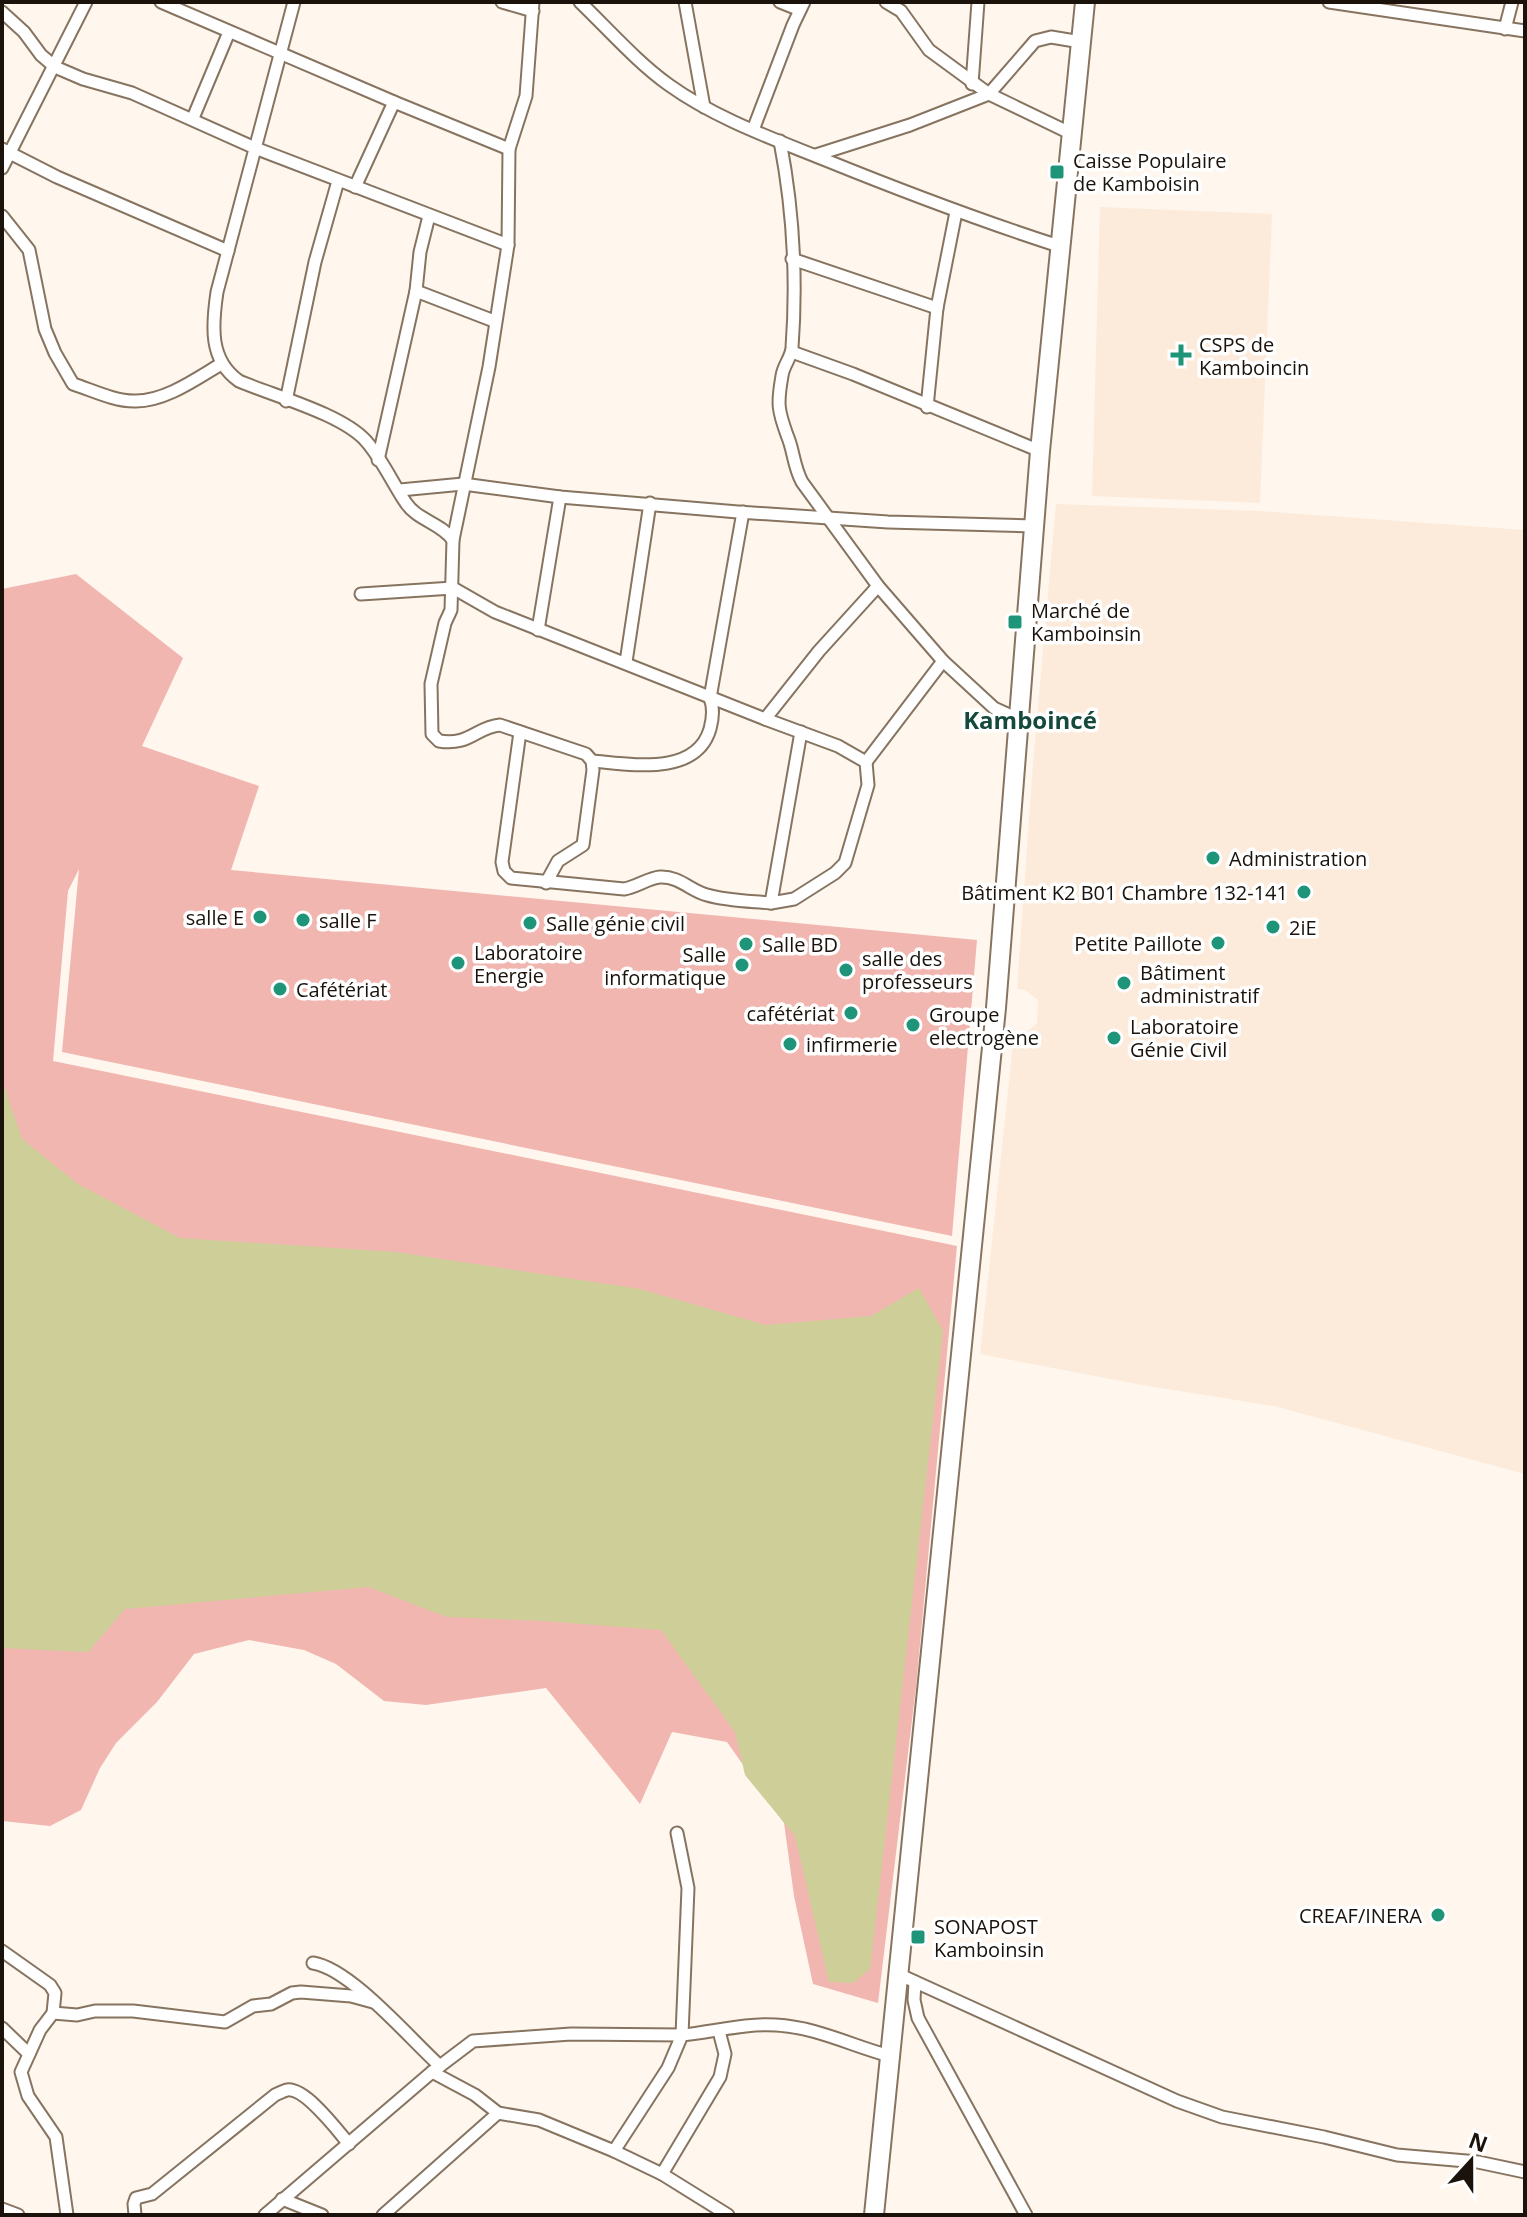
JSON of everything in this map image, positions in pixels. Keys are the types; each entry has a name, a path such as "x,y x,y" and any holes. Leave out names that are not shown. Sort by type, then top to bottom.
{"main road":[{"path":"874,2215 890,2056 907,1978 996,1008 1040,451 1085,2"}],"street":[{"path":"2,168 6,152 55,67 86,2"},
{"path":"161,2 178,5 229,32 509,149"},
{"path":"294,2 228,251 214,315 216,353 221,364 239,381 344,425 363,438 412,510 446,530 453,540"},
{"path":"502,2 533,6 526,96 509,149 508,245 489,367 453,540 451,610 445,623 431,684 432,734 439,741 449,742 471,738 496,725 586,754 592,761 583,845 558,861 546,883"},
{"path":"580,2 669,85 704,107 815,156 956,212 1062,247"},
{"path":"685,2 704,107"},
{"path":"753,130 802,6 780,2"},
{"path":"886,2 901,11 929,50 972,84 1072,134"},
{"path":"972,84 978,2"},
{"path":"1329,2 1400,7 1525,31"},
{"path":"1505,29 1512,2"},
{"path":"2,12 55,67 83,79 132,93 255,148 508,245"},
{"path":"193,118 229,32"},
{"path":"815,156 910,125 989,94 1035,41 1042,37 1081,42"},
{"path":"355,187 394,102"},
{"path":"780,141 787,178 792,259 792,352 782,371 779,415 788,435 794,466 878,586 943,661 994,708 1020,720"},
{"path":"6,152 228,251"},
{"path":"286,401 315,262 338,181"},
{"path":"927,407 937,308 956,212"},
{"path":"2,216 29,250 45,329 73,384 134,401 150,399 162,396 221,364"},
{"path":"378,460 416,291 420,252 429,216"},
{"path":"792,259 937,308"},
{"path":"416,291 494,321"},
{"path":"792,352 1040,451"},
{"path":"400,490 463,484 560,497 743,512 888,522 1034,526"},
{"path":"538,630 560,497"},
{"path":"626,662 650,503"},
{"path":"592,761 674,762 699,749 707,737 712,720 710,698 743,512"},
{"path":"765,719 819,651 878,586"},
{"path":"361,594 453,588 495,612 838,746 866,762"},
{"path":"520,732 502,862 504,871 511,878 624,889 663,877 676,879 710,896 771,903 794,899 835,873 845,863 868,785 866,762 943,661"},
{"path":"771,903 801,732"},
{"path":"614,2151 668,2068 682,2035 688,1888 677,1833"},
{"path":"2,1951 50,1985 55,1993 53,2013 40,2030 22,2067 21,2078 28,2096 56,2137 67,2215"},
{"path":"313,1963 334,1969 373,2002 436,2069 498,2113 539,2120 614,2151 662,2174 728,2215"},
{"path":"907,1978 1177,2101 1222,2117 1397,2155 1478,2162 1525,2172"},
{"path":"907,1978 918,2018 1026,2215"},
{"path":"53,2013 77,2015 95,2011 133,2011 225,2022 253,2006 271,2004 292,1993 351,1996 373,2002"},
{"path":"265,2215 473,2041 571,2034 682,2035 764,2024 834,2037 890,2056"},
{"path":"2,2028 29,2054"},
{"path":"662,2174 720,2077 725,2054 719,2031"},
{"path":"135,2215 136,2198 152,2194 253,2112 287,2089 305,2097 349,2144"},
{"path":"383,2215 498,2113"},
{"path":"282,2199 322,2215"},
{"path":"2,2209 18,2215"}],"shaded area":[{"name":"CSPS de Kamboincin","path":"1100,207 1272,214 1260,503 1092,496"},
{"name":"2iE","path":"1056,504 1258,511 1525,530 1525,1474 1274,1406 980,1354 1014,1034 1025,1034 1037,1023 1038,1000 1025,990 1017,989"},
{"path":"76,574 183,658 142,746 259,786 231,870 977,940 952,1236 62,1052 79,869 68,891 53,1061 957,1246 916,1687 878,2003 813,1984 794,1896 784,1823 727,1742 672,1732 640,1804 546,1688 426,1705 384,1701 336,1664 304,1650 249,1640 194,1654 157,1702 116,1743 100,1768 81,1810 50,1826 2,1821 2,589"},
{"path":"2,1080 22,1139 78,1184 180,1238 396,1252 640,1289 766,1325 871,1316 919,1288 943,1331 870,1969 853,1983 829,1982 795,1836 745,1775 735,1732 661,1630 447,1617 368,1587 125,1609 88,1652 2,1648"}],"place":[{"name":"Caisse Populaire de Kamboisin","path":"1057,172"},
{"name":"CSPS de Kamboincin","path":"1181,355"},
{"name":"Marché de Kamboinsin","path":"1015,622"},
{"name":"Administration","path":"1213,858"},
{"name":"Bâtiment K2 B01 Chambre 132-141","path":"1304,892"},
{"name":"salle E","path":"260,917"},
{"name":"salle F","path":"303,920"},
{"name":"Salle génie civil","path":"530,923"},
{"name":"2iE","path":"1273,927"},
{"name":"Petite Paillote","path":"1218,943"},
{"name":"Salle BD","path":"746,944"},
{"name":"Laboratoire Energie","path":"458,963"},
{"name":"Salle informatique","path":"742,965"},
{"name":"salle des professeurs","path":"846,970"},
{"name":"Bâtiment administratif","path":"1124,983"},
{"name":"Cafétériat","path":"280,989"},
{"name":"cafétériat","path":"851,1013"},
{"name":"Groupe electrogène","path":"913,1025"},
{"name":"Laboratoire Génie Civil","path":"1114,1038"},
{"name":"infirmerie","path":"790,1044"},
{"name":"CREAF/INERA","path":"1438,1915"},
{"name":"SONAPOST Kamboinsin","path":"918,1937"}],"district":[{"name":"Kamboincé","path":"1030,719"}]}
